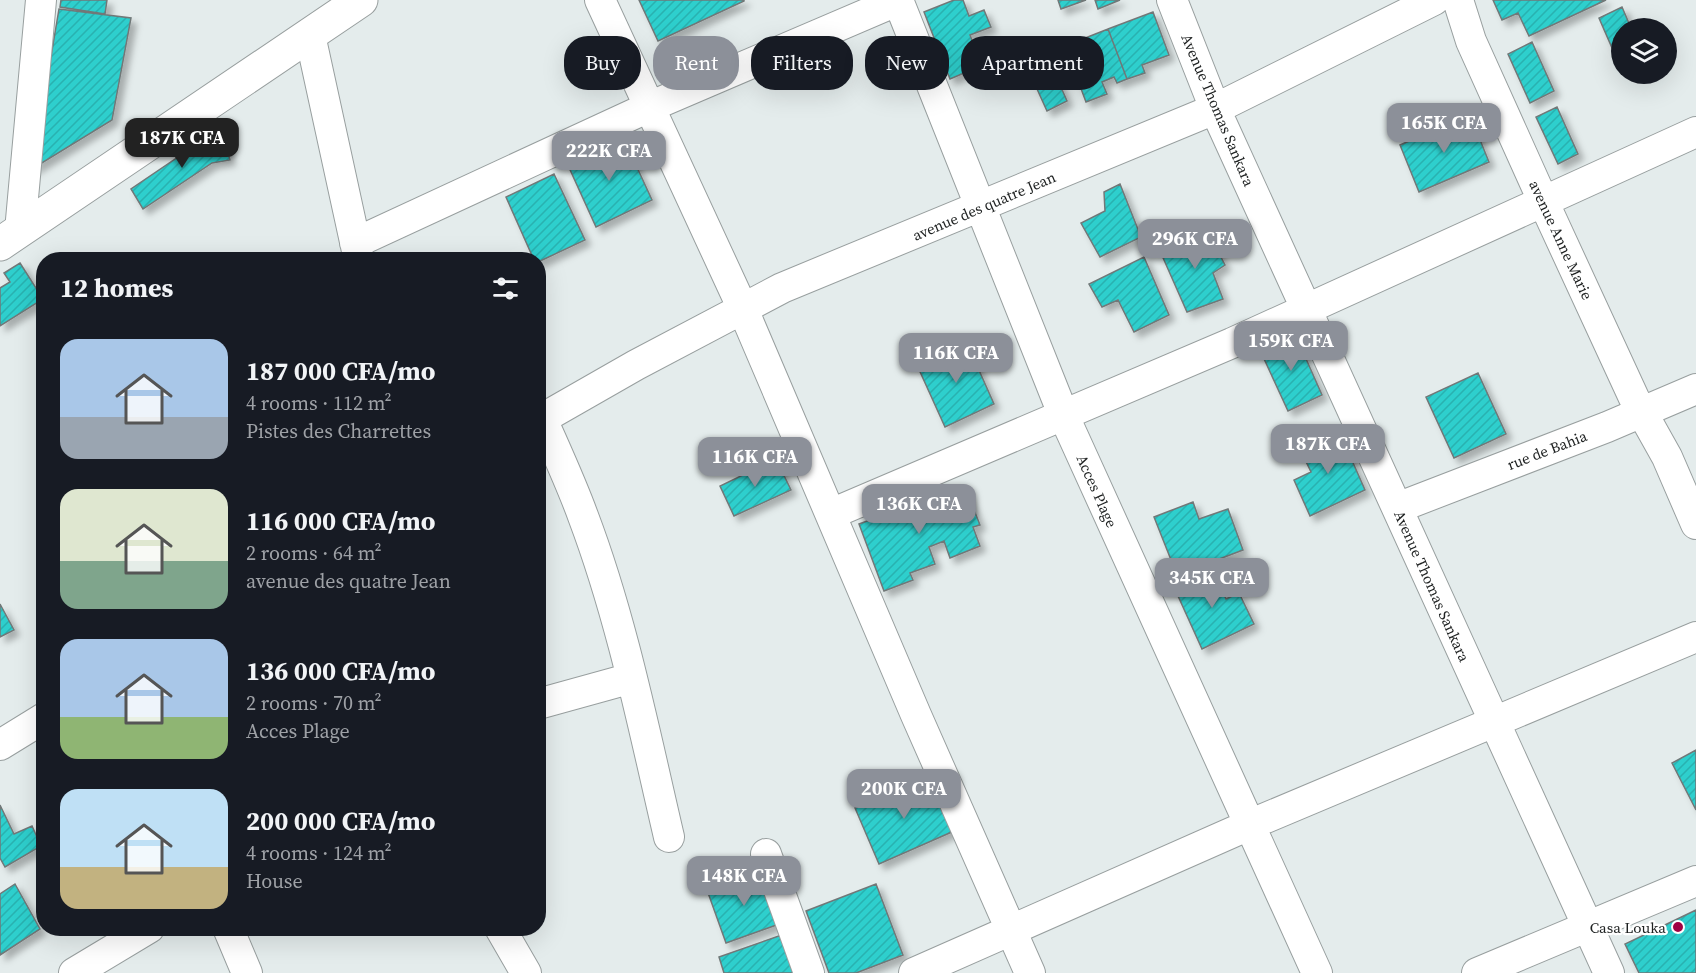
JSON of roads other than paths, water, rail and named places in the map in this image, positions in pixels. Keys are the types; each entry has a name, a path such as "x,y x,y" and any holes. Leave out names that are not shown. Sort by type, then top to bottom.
{"main road":[{"path":"10,237 360,0"}],"street":[{"path":"10,237 41,0"},
{"path":"600,0 742,307 1030,973"},
{"path":"310,35 357,251 649,106 898,0"},
{"name":"Acces Plage","path":"898,0 979,209 1063,414 1317,973"},
{"name":"Avenue Thomas Sankara","path":"1172,0 1215,109 1609,973"},
{"name":"avenue des quatre Jean","path":"546,417 742,307 782,288 979,209 1215,109 1434,0"},
{"name":"avenue Anne Marie","path":"1458,0 1471,41 1642,411"},
{"path":"831,514 1232,343 1696,132"},
{"name":"rue de Bahia","path":"1397,508 1696,389"},
{"path":"1642,411 1667,457 1696,524"},
{"path":"546,433 583,516 632,678 669,837"},
{"path":"914,973 1249,825 1696,637"},
{"path":"546,702 632,678"},
{"path":"0,745 36,723"},
{"path":"766,854 809,973"},
{"path":"1477,973 1696,881"},
{"path":"74,973 136,936"},
{"path":"231,936 247,973"},
{"path":"505,936 526,973"}],"place":[{"name":"Casa Louka","path":"1678,927"}]}
